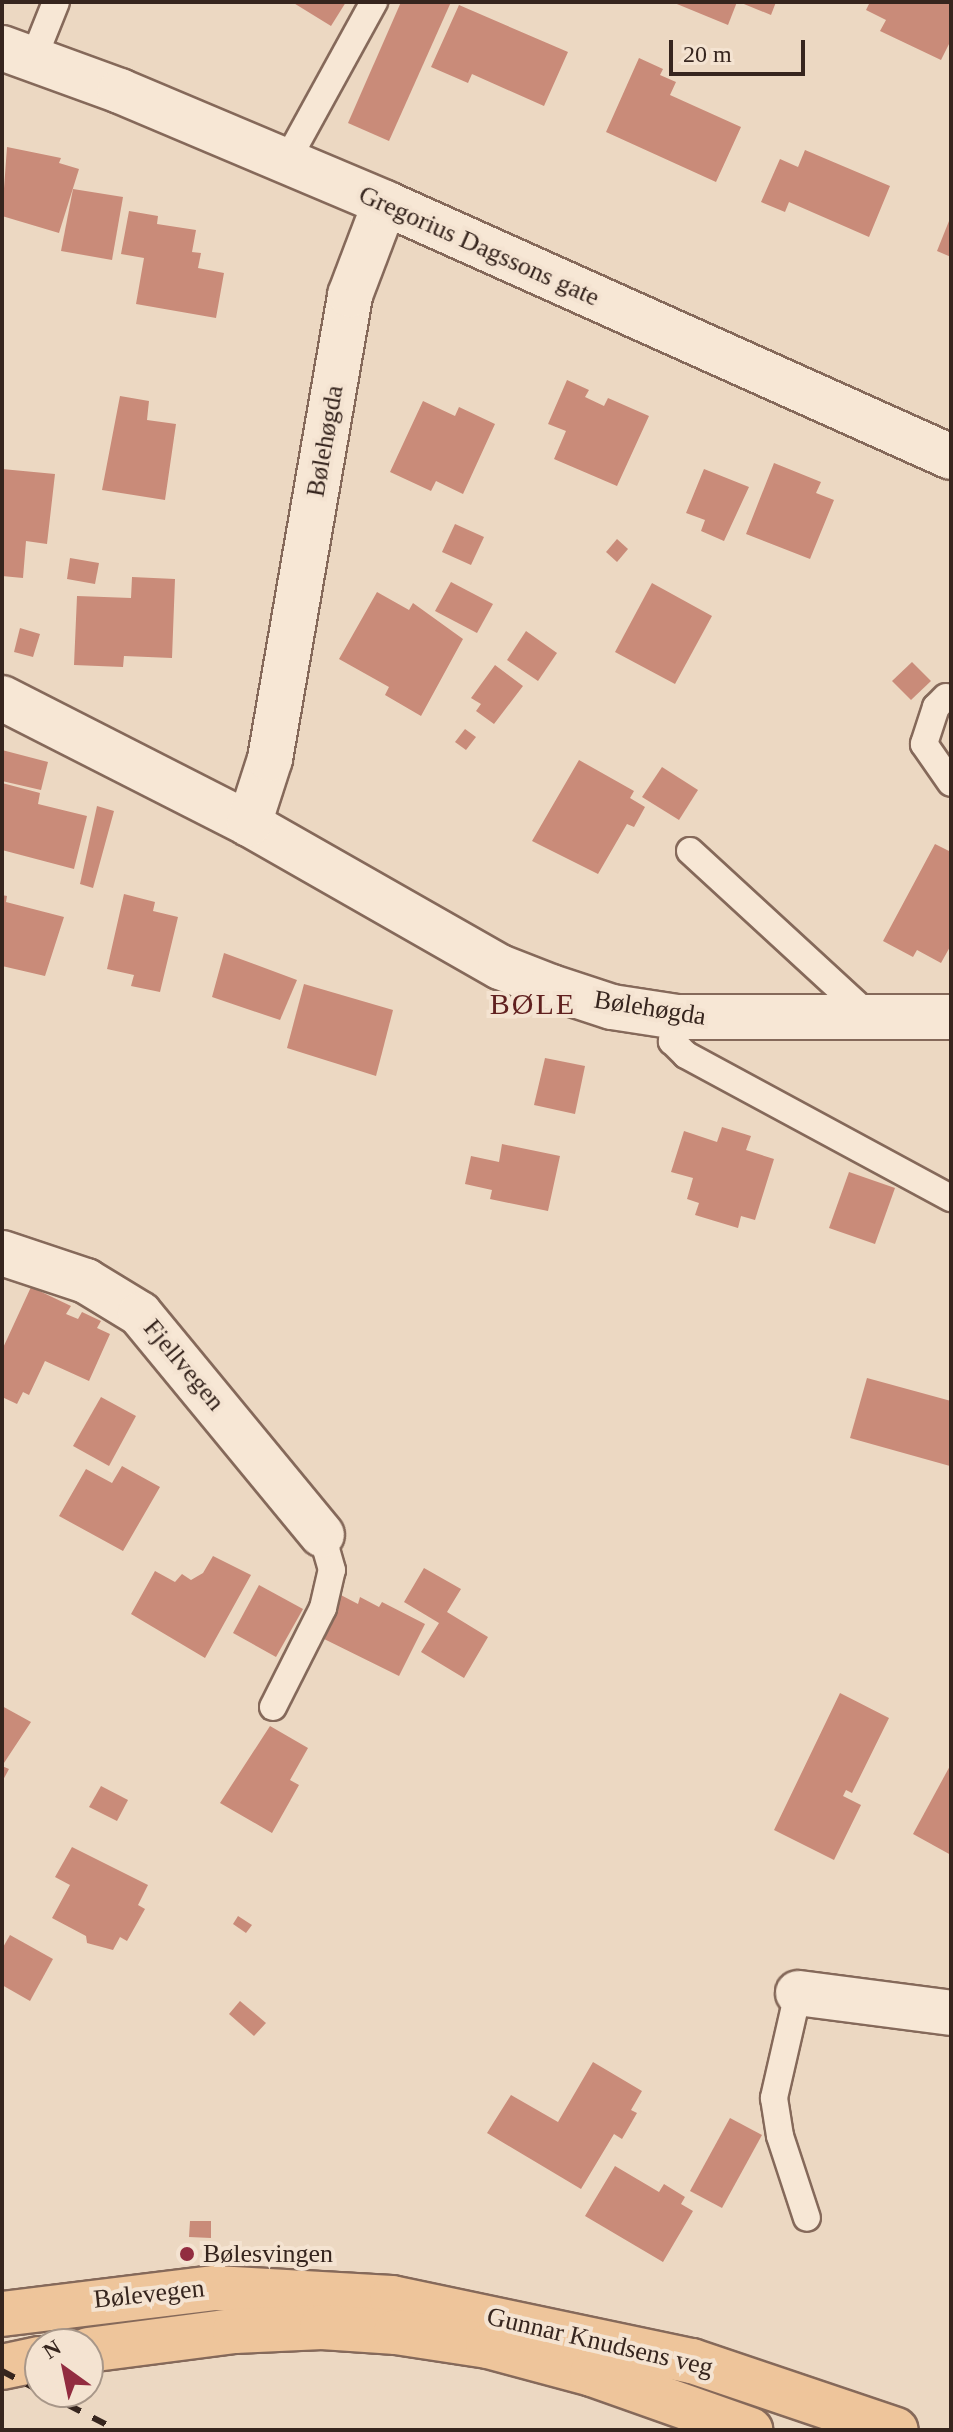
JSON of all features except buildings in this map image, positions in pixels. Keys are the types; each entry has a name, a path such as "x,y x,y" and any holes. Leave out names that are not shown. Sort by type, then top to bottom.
{"main road":[{"name":"Bølevegen","path":"2,2314 149,2292 297,2291"},
{"name":"Gunnar Knudsens veg","path":"297,2291 392,2298 692,2361 896,2430"},
{"name":"Bølevegen","path":"104,2347 160,2337 322,2327"},
{"name":"Gunnar Knudsens veg","path":"322,2327 488,2346 680,2402 750,2430"},
{"path":"2,2367 24,2362"}],"street":[{"name":"Gregorius Dagssons gate","path":"18,53 385,203 951,457"},
{"name":"Bølehøgda","path":"249,824 270,759 350,295 385,203"},
{"name":"Bølehøgda","path":"2,698 249,824 500,967 612,1007 677,1017 874,1020 951,1017"},
{"name":"Fjellvegen","path":"2,1253 86,1281 140,1314 322,1535"},
{"path":"798,1993 951,2013"}],"lane":[{"path":"18,53 56,2"},
{"path":"286,162 374,2"},
{"path":"946,697 930,719 924,744 951,783"},
{"path":"690,851 874,1020"},
{"path":"677,1017 672,1041 686,1055 951,1198"},
{"path":"273,1707 323,1608 332,1570 322,1535"},
{"path":"798,1993 774,2098 780,2136 807,2218"}],"railway":[{"path":"2,2371 24,2383"},
{"path":"74,2408 117,2430"}],"place":[{"name":"Bølesvingen","path":"187,2254"}],"district":[{"name":"BØLE","path":"533,1004"}]}
